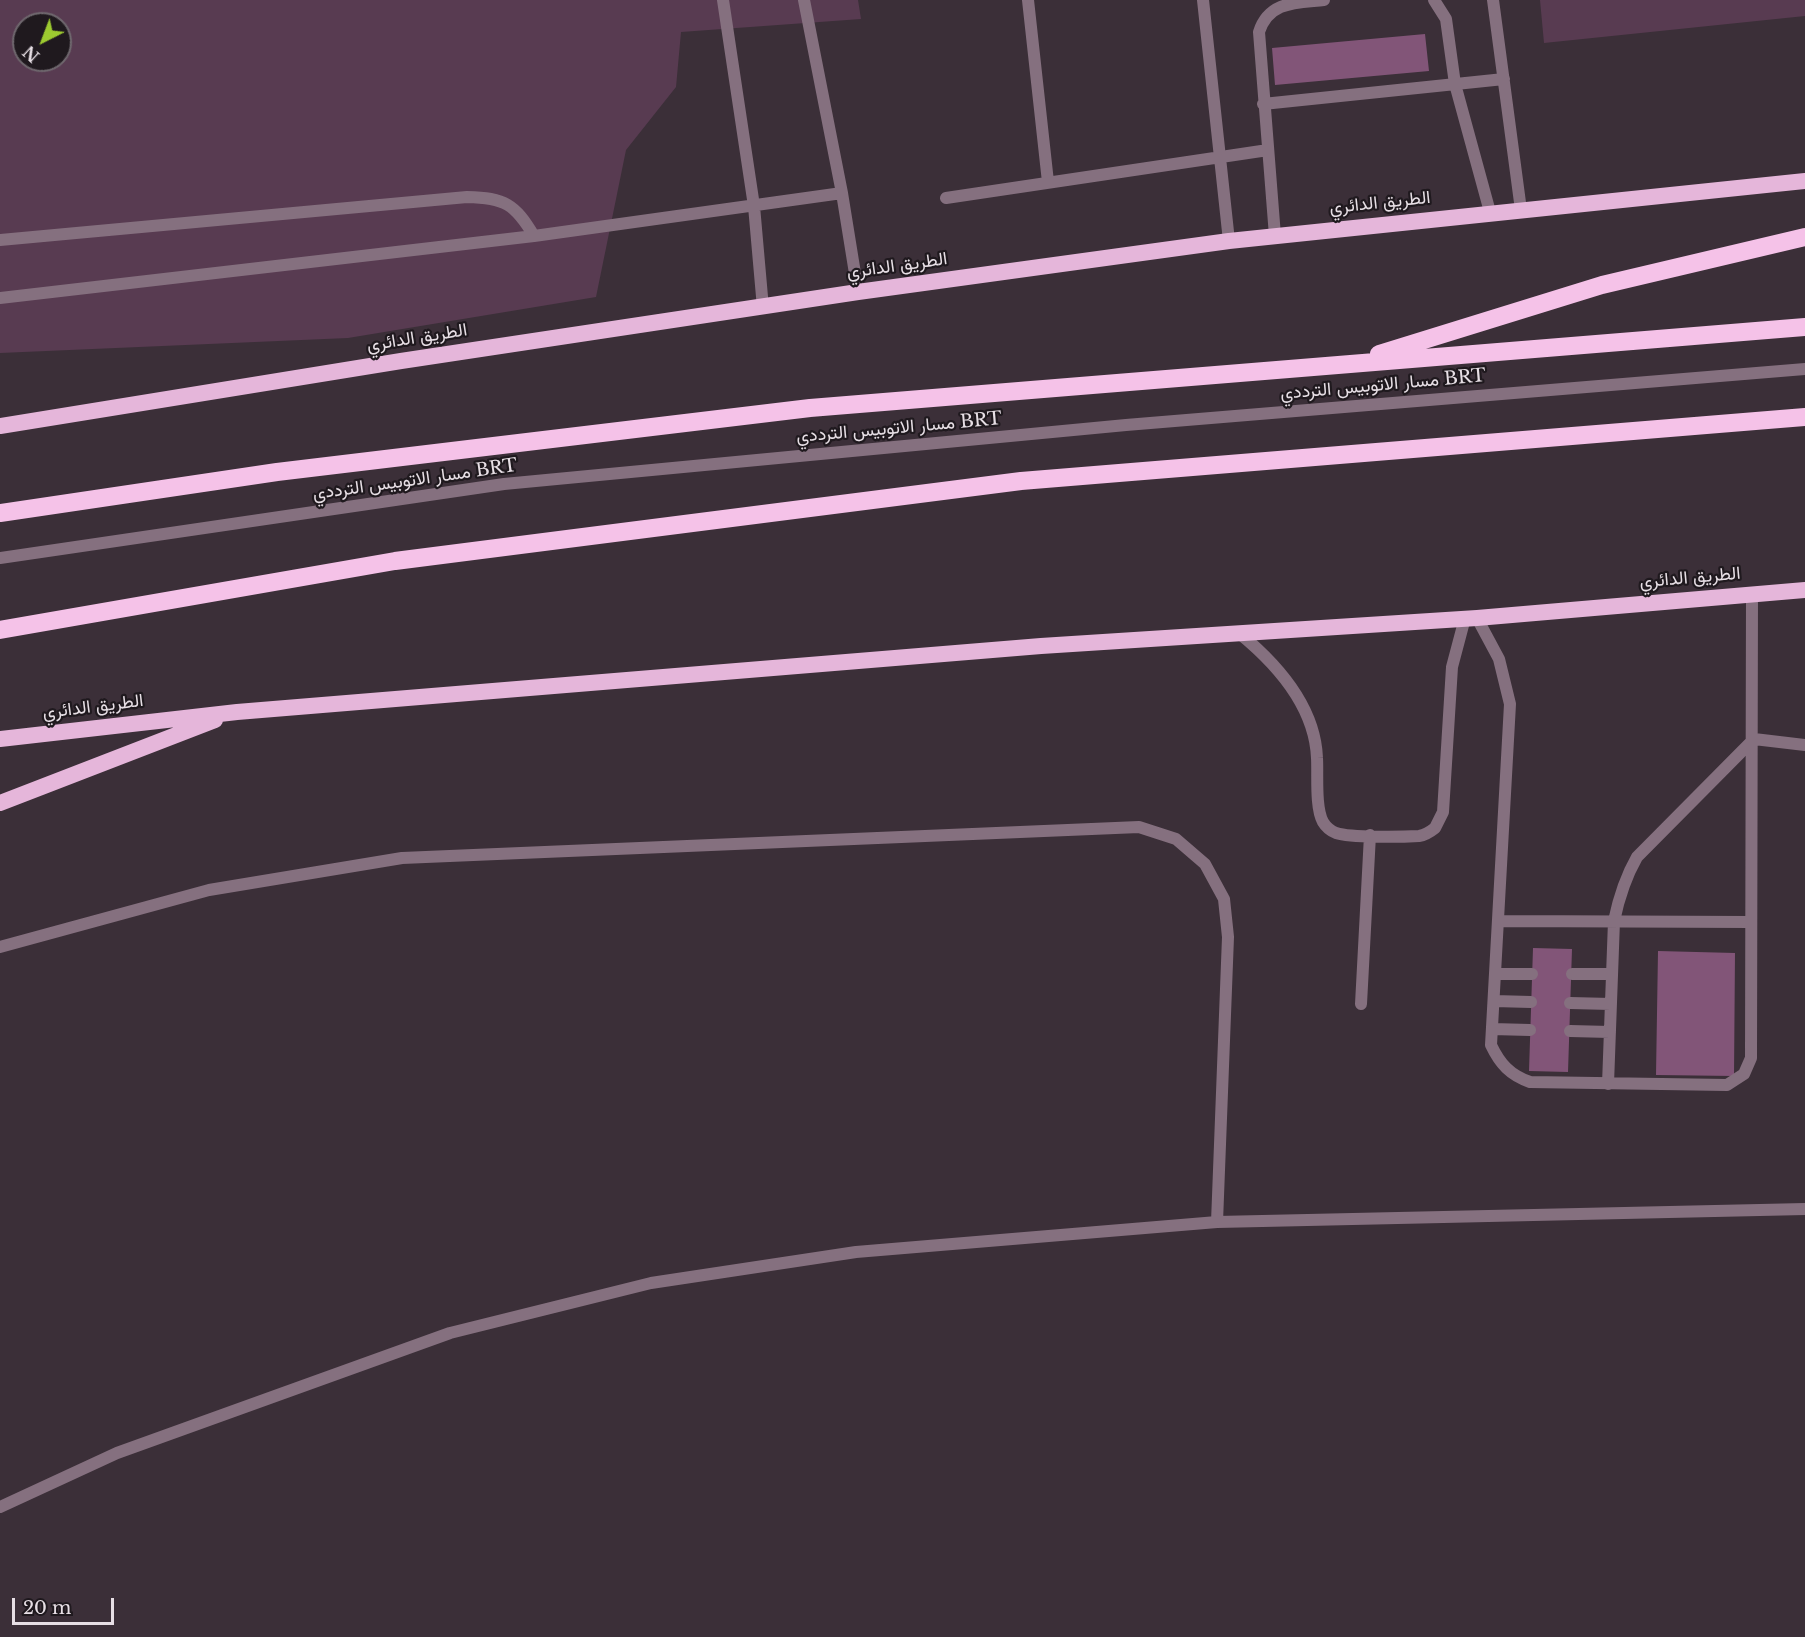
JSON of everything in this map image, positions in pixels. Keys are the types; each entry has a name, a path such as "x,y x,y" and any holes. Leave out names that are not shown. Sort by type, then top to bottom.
{"highway":[{"name":"الطريق الدائري","path":"0,426 389,363 858,292 1229,241 1490,212 1805,181"},
{"path":"1344,364 1602,285 1805,237"},
{"path":"0,513 277,472 810,408 1805,327"},
{"path":"0,630 395,561 1021,481 1805,417"},
{"name":"الطريق الدائري","path":"0,739 237,712 1029,647 1471,618 1805,590"},
{"path":"0,802 237,712"}],"street":[{"path":"723,0 754,206 763,308"},
{"path":"804,0 842,193 858,292"},
{"path":"1028,0 1048,182"},
{"path":"1203,0 1229,241"},
{"path":"1275,236 1258,42 1262,23 1267,15 1284,4 1324,0"},
{"path":"1434,0 1446,19 1455,84 1490,212"},
{"path":"1493,0 1521,210"},
{"path":"1263,104 1504,80"},
{"path":"946,198 1268,150"},
{"path":"0,298 534,236 842,193"},
{"path":"0,240 467,197 495,198 520,212 534,236"},
{"name":"مسار الاتوبيس الترددي BRT","path":"0,558 504,484 1126,425 1805,369"},
{"path":"1471,618 1499,658 1510,704 1491,1045 1509,1072 1530,1082 1727,1084 1744,1074 1751,1058 1754,739 1752,594"},
{"path":"1239,633 1262,652 1281,673 1305,715 1317,752 1323,821 1333,832 1340,834 1419,836 1428,834 1441,821 1452,667 1471,618"},
{"path":"1754,739 1805,745"},
{"path":"1608,1084 1614,921 1619,896 1637,856 1754,739"},
{"path":"0,946 208,890 402,858 1139,827 1176,839 1206,864 1224,899 1228,938 1217,1222"},
{"path":"1361,1004 1370,835"},
{"path":"1498,921 1752,922"},
{"path":"1495,974 1532,974"},
{"path":"1572,974 1612,974"},
{"path":"1494,1001 1531,1002"},
{"path":"1570,1003 1611,1004"},
{"path":"1492,1029 1530,1030"},
{"path":"1569,1031 1610,1032"},
{"path":"0,1507 117,1453 440,1337 651,1283 856,1252 1217,1222 1805,1209"}],"shaded area":[{"path":"0,0 858,0 861,19 681,32 676,87 626,150 596,297 348,338 0,353"},
{"path":"1540,0 1805,0 1805,16 1544,43"}],"building":[{"path":"1425,34 1429,71 1275,85 1272,48"},
{"path":"1533,948 1572,949 1568,1072 1529,1071"},
{"path":"1658,951 1735,953 1734,1076 1656,1075"}]}
